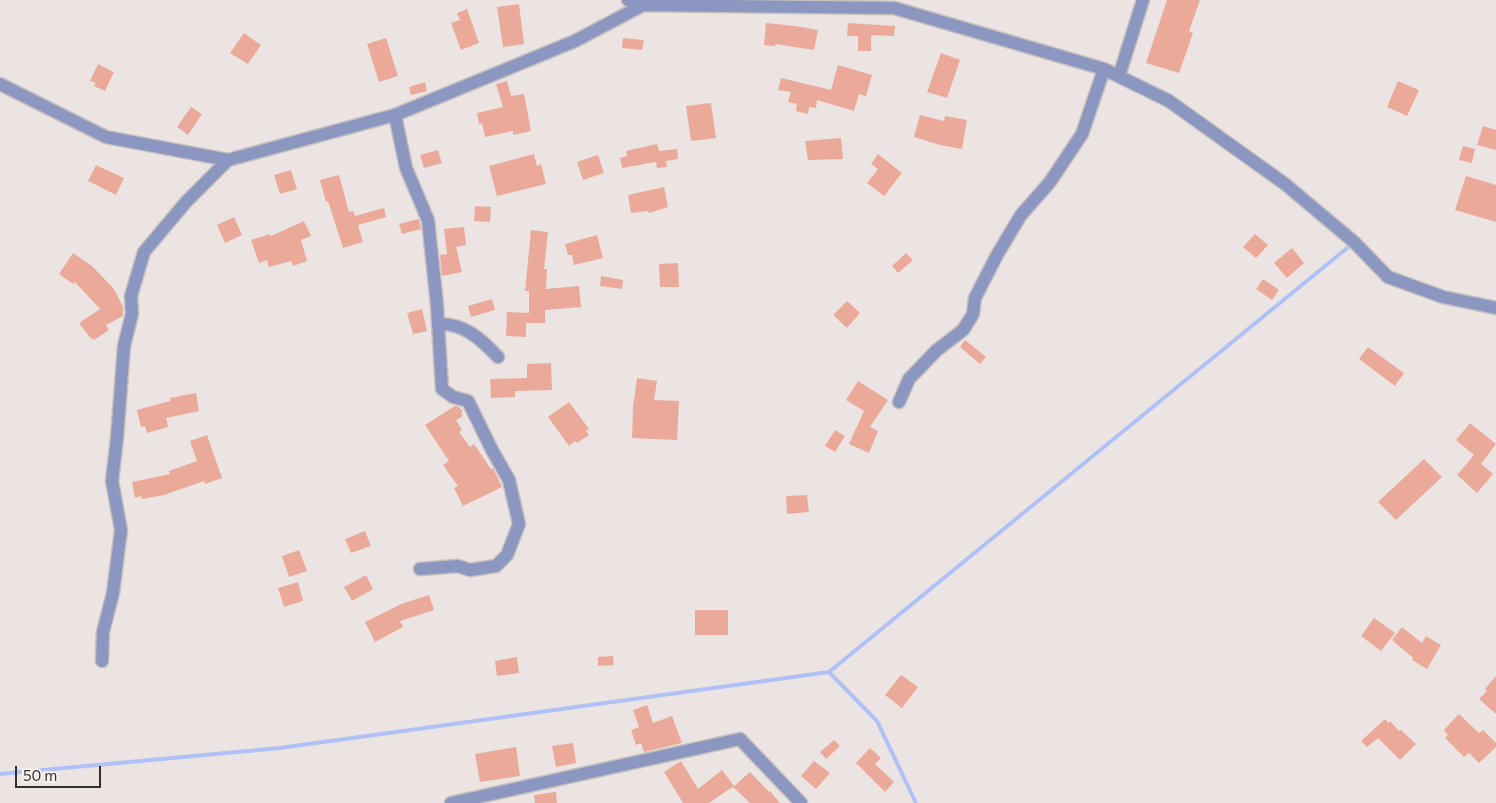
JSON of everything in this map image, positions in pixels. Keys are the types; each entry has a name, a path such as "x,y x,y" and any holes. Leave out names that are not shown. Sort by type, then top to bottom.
{"street":[{"path":"628,0 643,5 894,8 1104,68 1169,102 1285,184 1354,242 1388,277 1443,297 1496,308"},
{"path":"1119,76 1143,0"},
{"path":"0,84 106,137 228,160 395,115 576,41 643,5"},
{"path":"899,402 909,379 937,350 963,330 973,314 975,298 997,255 1021,215 1050,182 1082,134 1104,68"},
{"path":"395,115 406,168 428,220 442,389 452,398 468,401 509,480 519,524 507,556 496,566 470,570 458,566 420,568"},
{"path":"102,661 104,632 113,593 121,530 112,481 124,346 132,314 132,296 144,252 186,202 228,160"},
{"path":"438,324 462,327 483,341 498,357"},
{"path":"452,803 740,740 802,803"}],"building":[{"path":"1167,0 1200,0 1189,31 1193,33 1179,73 1146,63"},
{"path":"519,4 524,44 503,47 497,7"},
{"path":"467,9 479,43 461,50 451,23 460,20 457,13"},
{"path":"766,23 818,30 814,50 775,44 775,46 764,45"},
{"path":"848,23 895,26 894,36 871,35 871,51 858,51 858,36 847,36"},
{"path":"244,33 261,45 248,64 230,53"},
{"path":"386,38 398,76 379,82 367,44"},
{"path":"623,38 644,40 642,50 622,48"},
{"path":"941,53 960,60 947,98 927,92"},
{"path":"98,64 114,72 105,91 94,86 96,83 90,81"},
{"path":"838,65 872,75 866,96 859,94 854,111 817,100 816,108 809,107 808,114 796,111 797,104 788,102 791,92 778,90 781,78 831,90"},
{"path":"507,81 511,96 524,94 531,131 513,135 513,131 485,137 482,123 479,124 477,113 503,107 496,84"},
{"path":"1398,81 1419,90 1407,116 1387,107"},
{"path":"425,82 427,91 411,95 409,87"},
{"path":"711,103 716,138 691,141 686,106"},
{"path":"191,107 202,114 188,135 177,127"},
{"path":"920,115 944,121 945,116 967,120 962,149 914,137"},
{"path":"1483,126 1496,130 1496,150 1477,145"},
{"path":"841,138 843,159 808,160 805,141"},
{"path":"657,144 659,151 677,149 678,159 666,161 667,167 657,168 656,162 622,168 620,158 627,156 626,151"},
{"path":"1463,146 1475,149 1472,163 1459,160"},
{"path":"438,150 442,163 424,168 420,155"},
{"path":"534,154 537,166 541,164 546,184 497,196 489,166"},
{"path":"878,154 902,173 884,196 867,183 878,169 871,164"},
{"path":"598,155 604,173 583,180 577,162"},
{"path":"96,165 124,178 116,195 88,181"},
{"path":"291,170 297,189 280,194 274,175"},
{"path":"339,175 349,212 353,211 355,216 384,208 386,217 358,225 363,242 343,248 320,180"},
{"path":"1466,176 1496,185 1496,222 1455,210"},
{"path":"664,187 668,207 649,213 648,211 631,213 628,195"},
{"path":"475,206 491,207 490,222 474,221"},
{"path":"234,217 242,235 225,243 217,225"},
{"path":"419,219 421,229 402,234 399,224"},
{"path":"304,221 311,236 301,240 307,261 293,266 291,261 269,267 267,260 259,263 251,240 270,234 271,236"},
{"path":"464,227 466,245 456,247 462,272 442,276 440,255 447,254 444,229"},
{"path":"531,230 548,232 544,269 547,269 546,289 579,286 581,307 545,310 545,323 526,323 526,337 506,336 507,312 529,313 529,291 525,291"},
{"path":"1255,234 1268,245 1256,258 1243,247"},
{"path":"597,235 603,258 574,265 572,255 568,255 565,244"},
{"path":"1292,248 1304,263 1287,278 1274,263"},
{"path":"73,253 92,266 114,289 123,307 123,316 106,325 109,330 94,340 91,339 79,323 100,309 75,282 73,284 59,274"},
{"path":"906,253 913,260 898,273 892,266"},
{"path":"678,263 679,287 660,287 659,264"},
{"path":"601,276 623,280 622,289 600,286"},
{"path":"1263,279 1279,290 1272,300 1256,289"},
{"path":"492,299 495,310 471,317 468,306"},
{"path":"847,301 860,313 847,328 833,315"},
{"path":"422,309 427,331 413,334 407,313"},
{"path":"965,340 986,357 980,364 960,347"},
{"path":"1368,347 1404,373 1395,386 1359,359"},
{"path":"551,363 552,390 515,391 515,397 491,398 490,379 527,378 527,364"},
{"path":"637,378 657,381 654,400 679,401 677,440 632,438 633,407"},
{"path":"858,381 888,400 870,427 878,431 869,453 849,444 864,411 846,400"},
{"path":"196,393 199,411 166,418 168,427 147,433 145,426 141,427 137,410 170,401 170,398"},
{"path":"569,402 589,429 586,431 589,435 569,446 548,417"},
{"path":"455,406 459,407 463,412 461,413 463,416 456,420 462,430 459,432 470,447 474,444 491,469 493,468 502,487 463,506 454,488 458,486 443,465 449,461 425,425"},
{"path":"1470,423 1496,444 1481,464 1493,474 1477,493 1457,475 1474,455 1456,440"},
{"path":"835,430 845,436 835,452 825,446"},
{"path":"207,435 222,478 205,484 204,481 164,495 142,499 141,496 135,498 132,482 170,474 169,471 197,461 190,441"},
{"path":"1424,459 1442,477 1396,520 1378,502"},
{"path":"807,495 809,512 787,514 786,496"},
{"path":"365,531 371,546 351,553 345,539"},
{"path":"299,550 307,571 289,577 282,556"},
{"path":"366,575 373,589 352,601 344,587"},
{"path":"298,582 303,601 284,607 278,588"},
{"path":"429,595 434,610 400,621 403,627 375,642 365,622 401,604"},
{"path":"695,610 728,610 728,635 695,635"},
{"path":"1374,618 1395,633 1381,651 1361,636"},
{"path":"1402,627 1422,643 1426,636 1441,645 1427,669 1412,660 1413,658 1392,640"},
{"path":"613,656 614,665 598,666 598,657"},
{"path":"517,657 519,673 497,676 495,661"},
{"path":"901,675 918,687 902,708 885,695"},
{"path":"1496,676 1496,714 1479,699 1487,691 1485,689"},
{"path":"647,705 653,723 672,716 682,743 644,752 641,743 636,745 631,730 639,727 633,710"},
{"path":"1459,714 1479,733 1483,730 1496,743 1496,747 1479,763 1469,753 1464,757 1445,738 1448,735 1444,730"},
{"path":"1385,719 1388,723 1390,721 1399,731 1401,730 1416,744 1400,760 1378,738 1367,747 1361,741"},
{"path":"834,740 840,746 826,759 820,752"},
{"path":"573,743 576,763 556,767 552,746"},
{"path":"516,747 520,776 480,782 475,754"},
{"path":"870,748 881,758 875,764 894,782 885,792 856,763"},
{"path":"681,761 698,789 722,770 734,786 709,803 683,803 664,772"},
{"path":"814,761 830,773 816,789 801,776"},
{"path":"750,772 780,803 750,803 733,787"},
{"path":"556,792 557,803 535,803 534,795"}],"waterway":[{"path":"0,774 280,748 829,672 1352,244"},
{"path":"829,672 877,721 916,803"}]}
